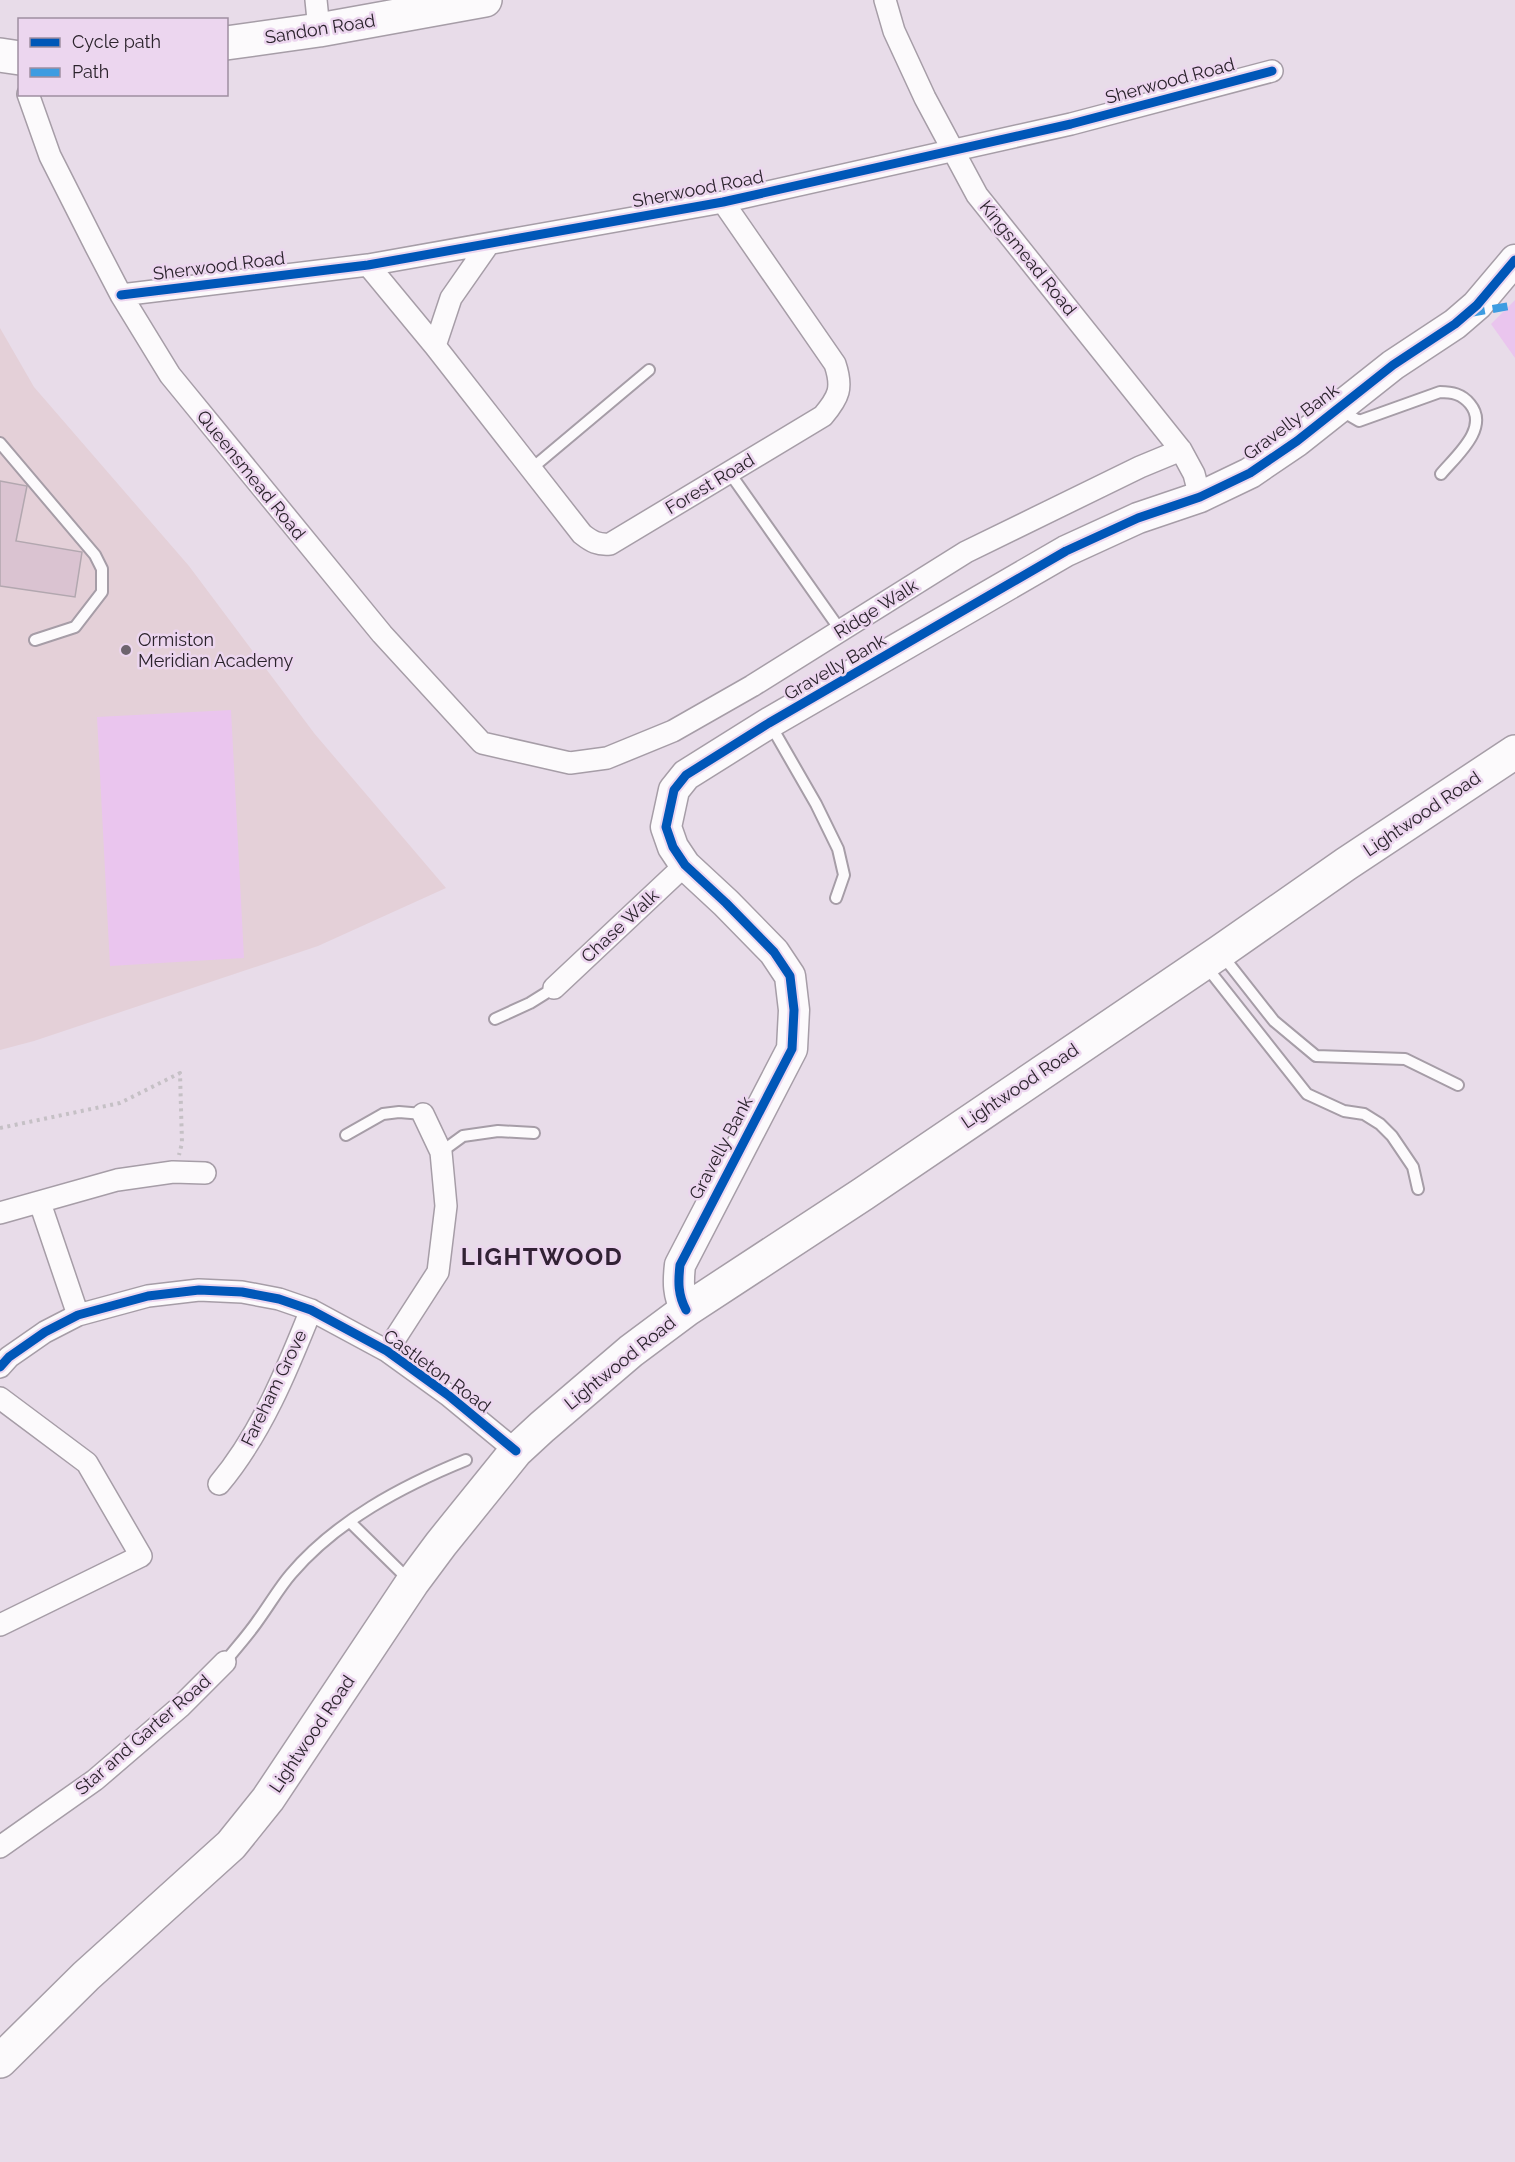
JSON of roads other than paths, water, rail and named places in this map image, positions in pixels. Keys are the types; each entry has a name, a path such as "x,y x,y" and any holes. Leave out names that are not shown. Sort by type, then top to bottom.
{"main road":[{"name":"Sandon Road","path":"228,42 318,15 485,0"},
{"path":"0,55 18,58"},
{"name":"Lightwood Road","path":"0,2061 86,1976 231,1845 268,1799 412,1583 476,1499 516,1451 631,1351 686,1310 863,1194 1346,864 1515,752"}],"street":[{"name":"Kingsmead Road","path":"885,0 894,32 953,151 978,195 1181,450 1194,474 1200,497"},
{"name":"Sherwood Road","path":"121,295 368,265 723,202 1071,124 1272,70"},
{"name":"Queensmead Road","path":"29,96 50,156 121,295 170,375 234,454 382,634 482,743 570,763"},
{"name":"Forest Road","path":"368,265 435,346 582,534 592,542 601,545 610,544 823,416 835,402 840,378 835,364 723,202"},
{"path":"435,346 451,298 488,245"},
{"name":"Gravelly Bank","path":"686,1310 680,1298 678,1282 680,1265 792,1049 794,1010 790,976 774,952 685,865 673,847 666,827 674,790 686,775 770,723 1066,551 1138,518 1200,497 1250,473 1297,441 1393,364 1455,324 1477,306 1515,260"},
{"name":"Ridge Walk","path":"570,763 607,759 674,731 752,686 966,552 1140,467 1181,450"},
{"name":"Chase Walk","path":"554,988 685,865"},
{"path":"387,1351 438,1272 446,1206 441,1152 423,1114"},
{"path":"0,1213 117,1180 173,1172 204,1173"},
{"path":"40,1203 78,1315"},
{"name":"Castleton Road","path":"0,1367 45,1332 78,1315 148,1296 200,1290 242,1292 279,1299 311,1310 387,1351 448,1395 516,1451"},
{"name":"Fareham Grove","path":"219,1484 242,1472 311,1310"},
{"path":"0,1398 87,1463 141,1556 0,1625"},
{"name":"Star and Garter Road","path":"0,1847 95,1780 180,1707 225,1662"}],"lane":[{"path":"531,469 649,370"},
{"path":"1337,408 1359,421 1440,392 1455,393 1467,400 1475,411 1477,426 1469,441 1441,474"},
{"path":"0,442 95,555 102,569 102,592 75,627 35,640"},
{"path":"729,472 841,631"},
{"path":"770,723 816,804 838,849 844,875 843,884 836,898"},
{"path":"1212,957 1274,1021 1316,1056 1405,1059 1458,1085"},
{"path":"1212,957 1307,1094 1344,1111 1364,1114 1380,1124 1392,1136 1413,1167 1418,1189"},
{"path":"495,1019 530,1003 554,988"},
{"path":"346,1135 383,1114 399,1112 423,1114"},
{"path":"441,1152 463,1136 498,1131 534,1133"},
{"path":"225,1662 290,1575 319,1546 350,1522 423,1478 466,1460"},
{"path":"350,1522 412,1583"}],"place":[{"name":"Ormiston Meridian Academy","path":"126,650"}],"district":[{"name":"LIGHTWOOD","path":"542,1257"}]}
